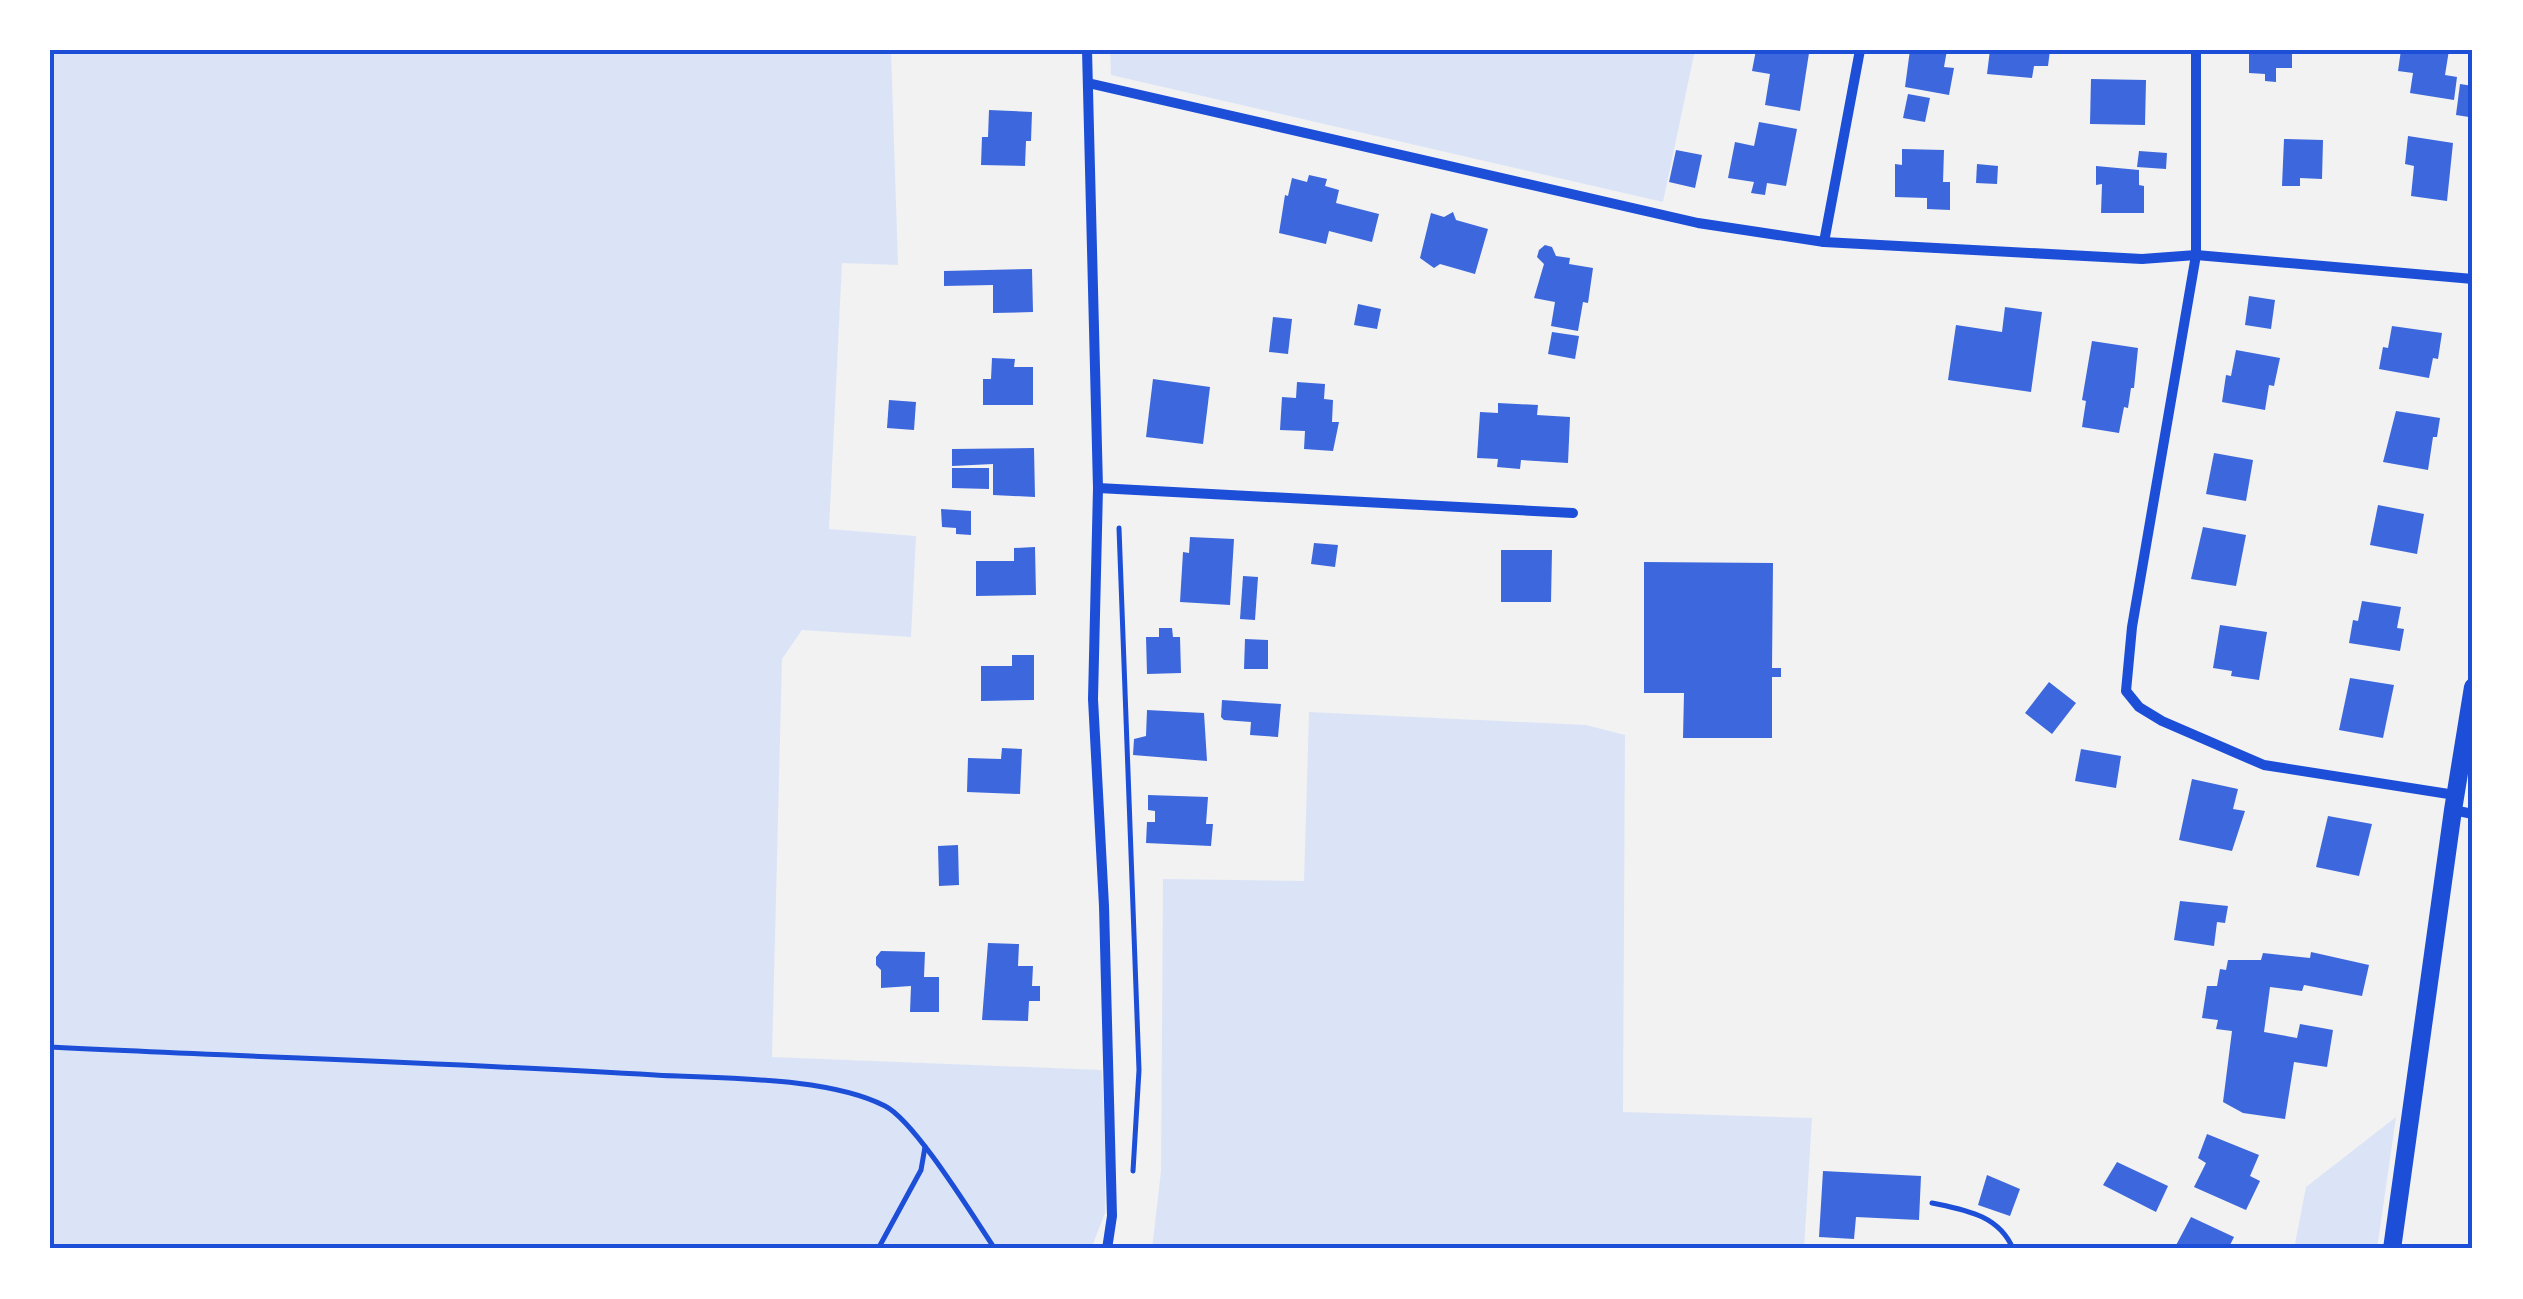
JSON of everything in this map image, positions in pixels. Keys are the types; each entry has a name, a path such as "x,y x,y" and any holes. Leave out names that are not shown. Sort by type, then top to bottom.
{"street":[{"path":"1087,50 1098,488 1092,699 1104,906 1112,1216 1107,1249"},
{"path":"1824,242 1860,50"},
{"path":"2196,50 2196,255 2130,643 2126,691 2139,707 2162,721 2264,764 2454,802 2473,814"},
{"path":"1088,83 1698,223 1824,242 2142,259 2196,255 2473,279"},
{"path":"1098,488 1573,512"},
{"path":"2392,1249 2473,687"}],"path":[{"path":"1118,488 1139,1070 1132,1189"},
{"path":"50,1047 514,1066 779,1083 858,1093 891,1108 925,1148 996,1249"},
{"path":"878,1249 921,1170 925,1148"},
{"path":"1932,1203 1977,1212 2007,1234 2013,1249"}],"shaded area":[{"path":"50,50 891,50 898,265 842,263 829,529 916,536 911,637 802,630 782,659 772,1057 1102,1070 1105,1213 1091,1249 50,1249"},
{"path":"1110,50 1695,50 1663,202 1111,75"},
{"path":"1309,712 1586,725 1625,735 1623,1112 1812,1118 1804,1249 1152,1249 1161,1171 1163,879 1304,881"},
{"path":"2396,1117 2377,1249 2294,1249 2306,1187"}],"building":[{"path":"1756,50 1809,53 1800,111 1765,105 1770,74 1752,71"},
{"path":"1910,50 1947,50 1944,67 1954,68 1949,95 1905,87"},
{"path":"1990,50 2050,50 2048,66 2034,66 2032,78 1987,74"},
{"path":"2249,50 2292,50 2292,68 2276,68 2276,82 2265,81 2265,74 2249,73"},
{"path":"2401,50 2449,50 2445,75 2457,77 2454,100 2410,93 2413,73 2398,71"},
{"path":"2091,79 2146,80 2145,125 2090,124"},
{"path":"2460,84 2473,86 2469,117 2456,115"},
{"path":"1908,94 1930,98 1925,122 1903,118"},
{"path":"989,110 1032,112 1025,166 981,165 982,137 988,137"},
{"path":"1759,122 1797,129 1786,186 1767,183 1765,195 1751,193 1754,182 1728,178 1735,142 1754,146"},
{"path":"2408,136 2453,143 2447,201 2411,196 2414,166 2405,164"},
{"path":"2284,139 2323,140 2322,179 2300,178 2300,186 2282,186"},
{"path":"1902,149 1944,150 1943,182 1950,182 1950,210 1927,209 1927,198 1895,197 1895,164 1902,165"},
{"path":"1676,150 1702,155 1695,188 1669,182"},
{"path":"2139,151 2167,153 2166,169 2137,167"},
{"path":"1977,164 1998,166 1997,184 1976,183"},
{"path":"2096,166 2139,170 2139,185 2144,186 2144,213 2101,213 2102,184 2096,185"},
{"path":"1309,175 1327,179 1325,186 1339,190 1336,203 1379,214 1372,242 1329,231 1326,244 1279,233 1292,178 1307,182"},
{"path":"1453,212 1456,220 1488,229 1475,274 1440,264 1434,268 1420,258 1431,213 1444,217"},
{"path":"1545,245 1552,247 1556,256 1570,258 1569,264 1593,268 1588,303 1583,302 1578,331 1551,326 1555,302 1534,298 1544,264 1537,257"},
{"path":"1032,269 1033,312 993,313 993,285 944,286 944,271"},
{"path":"2249,296 2275,300 2271,329 2245,325"},
{"path":"1358,304 1381,309 1377,329 1354,325"},
{"path":"2005,307 2042,312 2031,392 1948,380 1956,325 2002,332"},
{"path":"1273,317 1292,319 1288,354 1269,352"},
{"path":"2392,326 2442,333 2438,359 2433,358 2429,378 2379,369"},
{"path":"1552,332 1579,336 1575,359 1548,354"},
{"path":"2092,341 2138,348 2134,388 2128,408 2124,407 2119,433 2082,427 2086,401 2082,400"},
{"path":"2236,350 2280,358 2274,386 2269,385 2265,410 2222,402 2226,375 2231,376"},
{"path":"992,358 1015,359 1014,367 1033,367 1033,405 983,405 983,379 991,379"},
{"path":"1153,379 1210,387 1203,444 1146,437"},
{"path":"1297,382 1325,384 1324,399 1333,400 1332,422 1339,422 1333,451 1304,449 1305,431 1280,430 1282,397 1296,398"},
{"path":"889,400 916,402 914,430 887,428"},
{"path":"1498,403 1538,405 1537,415 1570,417 1568,463 1521,460 1520,469 1497,467 1498,459 1477,458 1480,412 1498,413"},
{"path":"2396,411 2440,418 2428,470 2383,462"},
{"path":"1034,448 1035,497 993,495 993,464 952,466 952,449"},
{"path":"2214,453 2253,460 2246,501 2206,494"},
{"path":"952,468 989,468 989,489 952,488"},
{"path":"2378,505 2424,514 2417,554 2370,545"},
{"path":"941,509 971,511 971,535 956,534 956,528 942,527"},
{"path":"2203,527 2246,535 2236,586 2191,579"},
{"path":"1190,537 1234,539 1230,605 1180,602 1183,552 1189,553"},
{"path":"1314,543 1338,545 1335,567 1311,564"},
{"path":"1035,547 1036,595 976,596 976,561 1014,561 1014,548"},
{"path":"1501,550 1552,550 1551,602 1501,602"},
{"path":"1644,562 1773,563 1772,668 1781,668 1781,677 1772,677 1772,738 1683,738 1684,693 1644,693"},
{"path":"1243,576 1258,577 1255,620 1240,619"},
{"path":"2362,601 2401,607 2397,628 2404,629 2400,651 2349,643"},
{"path":"2220,625 2267,632 2259,680 2231,676 2232,671 2213,668"},
{"path":"1159,628 1172,628 1173,637 1180,637 1181,673 1147,674 1146,637 1159,637"},
{"path":"1245,639 1268,640 1268,669 1244,669"},
{"path":"1012,655 1034,655 1034,700 981,701 981,666 1012,666"},
{"path":"2350,678 2394,685 2383,738 2339,730"},
{"path":"2049,682 2076,703 2052,734 2025,713"},
{"path":"1222,700 1281,704 1278,737 1250,735 1251,722 1224,720"},
{"path":"1147,710 1204,713 1207,761 1133,755 1134,739 1146,736"},
{"path":"1002,748 1022,749 1020,794 967,792 968,758 1001,759"},
{"path":"2081,749 2121,756 2116,788 2075,781"},
{"path":"2192,779 2238,789 2233,809 2245,811 2232,851 2179,840"},
{"path":"1148,795 1208,797 1206,824 1213,824 1211,846 1146,843 1147,822 1155,822 1155,811 1148,810"},
{"path":"2328,816 2372,824 2359,876 2316,867"},
{"path":"958,845 959,885 939,886 938,846"},
{"path":"2180,901 2228,906 2225,923 2217,922 2214,946 2174,940"},
{"path":"988,943 1019,944 1018,966 1033,966 1032,986 1040,986 1040,1001 1029,1001 1028,1021 982,1020"},
{"path":"881,951 925,952 924,977 939,977 939,1012 910,1012 911,986 881,988 876,957"},
{"path":"2311,952 2369,965 2362,996 2304,985 2302,991 2270,987 2264,1032 2297,1038 2300,1024 2333,1030 2327,1067 2294,1062 2285,1119 2243,1113 2223,1102 2232,1031 2216,1029 2218,1020 2202,1018 2207,986 2217,986 2220,969 2226,970 2228,960 2261,960 2263,953 2310,958"},
{"path":"2207,1134 2259,1155 2250,1176 2260,1181 2246,1210 2194,1187 2206,1163 2198,1158"},
{"path":"2117,1162 2168,1186 2156,1212 2103,1185"},
{"path":"1823,1171 1921,1176 1919,1220 1856,1217 1854,1239 1819,1237"},
{"path":"1987,1175 2020,1189 2010,1216 1978,1205"},
{"path":"2191,1217 2234,1237 2228,1249 2174,1249"}]}
